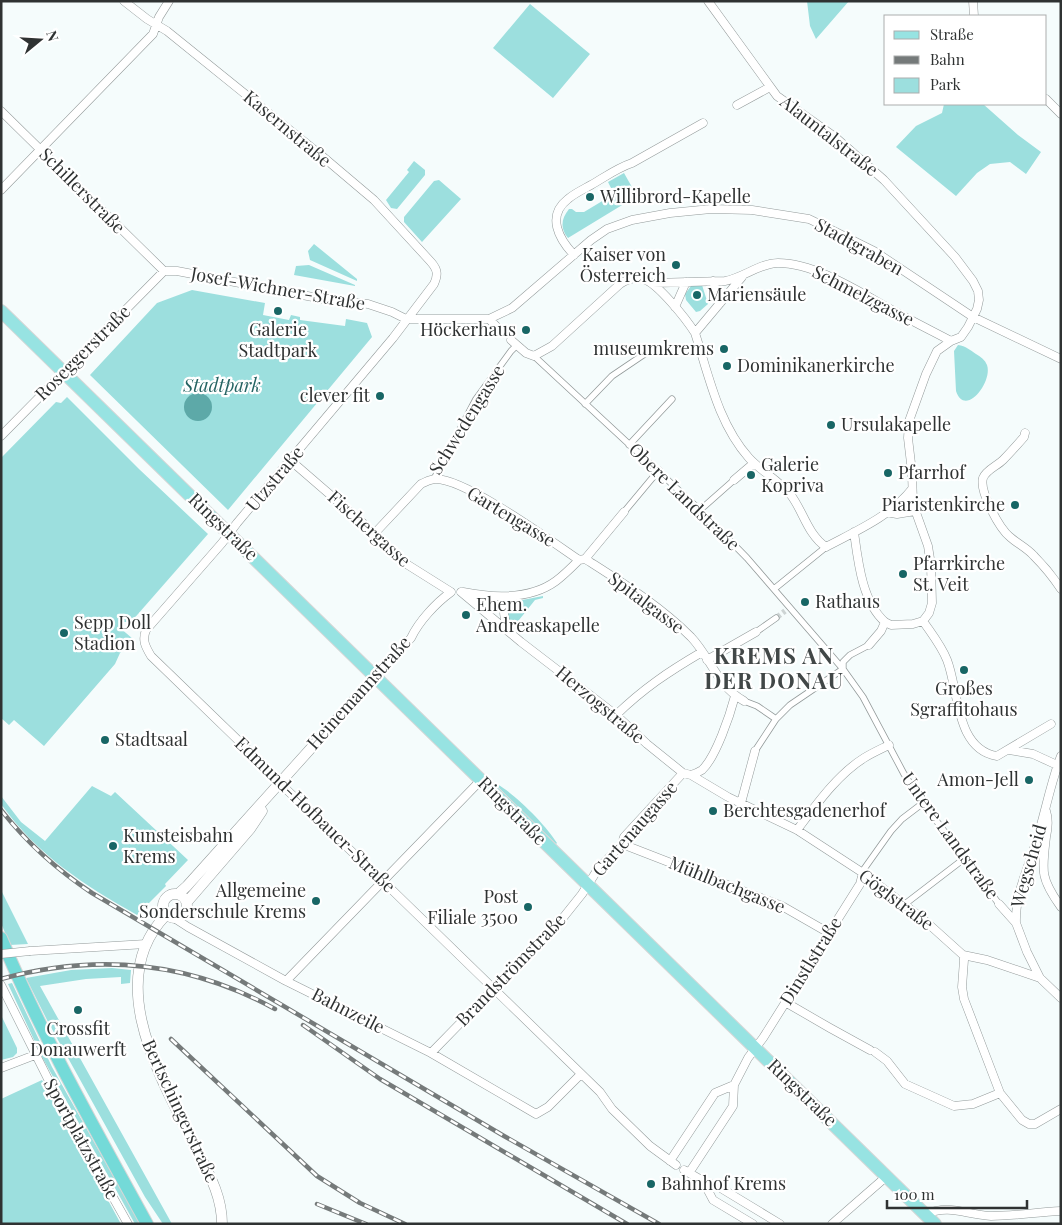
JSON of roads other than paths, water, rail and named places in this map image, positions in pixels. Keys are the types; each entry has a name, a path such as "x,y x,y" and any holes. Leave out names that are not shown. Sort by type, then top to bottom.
{"highway":[{"path":"1,938 28,1000 59,1063 147,1224"},
{"path":"135,1202 155,1224"}],"main road":[{"name":"Ringstraße","path":"1,311 376,676 477,785 588,884 935,1224"}],"street":[{"name":"Kasernstraße","path":"124,1 166,30 374,200 437,271"},
{"path":"1,190 153,34 156,24 169,1"},
{"name":"Alauntalstraße","path":"708,1 770,87 785,102 856,154 884,180 955,257 978,291 979,300 973,317"},
{"path":"973,1 974,15"},
{"path":"737,105 770,87"},
{"path":"1047,100 1061,114"},
{"name":"Schillerstraße","path":"1,111 164,271"},
{"path":"574,255 566,246 557,230 558,214 567,200 622,167 704,123"},
{"name":"Stadtgraben","path":"489,319 512,308 591,240 607,229 632,220 670,213 711,209 752,210 809,219 874,251 973,317 1061,359"},
{"name":"Schmelzgasse","path":"744,276 758,268 777,263 805,268 850,286 951,341"},
{"name":"Josef-Wichner-Straße","path":"164,271 177,271 323,299 368,304 406,319"},
{"name":"Roseggerstraße","path":"1,436 164,271"},
{"name":"Utzstraße","path":"143,638 146,630 393,338 434,284 437,278 437,271"},
{"path":"534,356 552,346 620,284 633,278 653,283 734,280 744,276"},
{"path":"695,333 744,276"},
{"path":"712,281 720,303"},
{"path":"675,308 686,282"},
{"path":"653,283 690,324 695,333 717,403 726,425 741,448 754,463 783,486 791,495 809,528 826,547"},
{"path":"854,532 863,582 872,607 878,616 884,622 900,626 923,621 929,613 932,603 932,579 928,546 915,511 908,438 909,421 937,351 951,341 961,337 973,317"},
{"path":"406,319 489,319 500,330"},
{"name":"Obere Landstraße","path":"514,343 526,353 534,356 700,510 747,558 774,589 787,609 843,669"},
{"name":"Schwedengasse","path":"374,534 421,484 434,479 476,399 511,351 514,343"},
{"path":"585,404 612,376 646,353"},
{"path":"629,445 672,399"},
{"path":"1025,433 1024,438 1004,459 988,470 983,478 984,487 989,503 1001,527 1009,536 1025,546 1036,557 1061,589"},
{"name":"Fischergasse","path":"290,460 408,565 451,592"},
{"path":"700,510 754,463"},
{"path":"451,592 484,596 516,596 536,592 546,587 582,560 659,470"},
{"name":"Gartengasse","path":"434,479 456,485 480,496 582,560"},
{"path":"774,589 826,547 886,512 912,489"},
{"path":"886,512 897,514 915,511"},
{"name":"Spitalgasse","path":"582,560 630,588 665,613 693,640 722,684 735,696 744,701"},
{"name":"Heinemannstraße","path":"178,894 376,676 438,604 451,592"},
{"name":"Herzogstraße","path":"461,592 616,715 647,744 687,774 741,803"},
{"path":"507,628 503,608 505,603 516,596"},
{"path":"706,660 756,632 776,618"},
{"path":"923,621 942,648 947,660 957,705 969,736 976,746 984,752 997,756 1051,724"},
{"path":"741,803 755,751 776,718 790,705 843,669 843,662 850,655 869,645 881,631 884,622"},
{"name":"Edmund-Hofbauer-Straße","path":"143,638 151,656 600,1092 612,1109 650,1146 673,1163 714,1093 734,1085"},
{"path":"616,715 629,701 658,679 702,652"},
{"name":"Untere Landstraße","path":"843,669 863,697 904,774 965,858 1016,923 1026,952 1040,978 1061,998"},
{"path":"813,681 818,687"},
{"name":"Gartenaugasse","path":"588,884 598,869 622,844 624,837 631,829 687,774 701,771 721,734 735,696"},
{"path":"744,701 757,706 776,718"},
{"path":"796,830 843,776 864,759 889,745"},
{"path":"1009,750 1033,754 1057,765"},
{"name":"Wegscheid","path":"1016,923 1018,898 1061,756"},
{"path":"286,981 477,785"},
{"name":"Heinemannstraße","path":"187,902 250,829 270,794"},
{"name":"Göglstraße","path":"741,803 796,830 863,873 905,904 963,955 987,960 1040,978"},
{"path":"863,873 891,831 902,819 924,803"},
{"path":"1045,809 1048,824 1044,864 1045,881 1061,906"},
{"name":"Mühlbachgasse","path":"622,844 782,906 829,933"},
{"path":"905,904 965,858"},
{"name":"Dinstlstraße","path":"703,1182 687,1171 733,1106 734,1085 748,1058 860,884 863,873"},
{"name":"Brandströmstraße","path":"432,1053 562,919 588,884"},
{"path":"168,895 182,895 187,902 185,913 180,917 170,917 162,907 162,902 168,895"},
{"name":"Bahnzeile","path":"170,917 286,981 432,1053 536,1114 548,1107 581,1074"},
{"name":"Bertschingerstraße","path":"170,917 157,925 146,944 141,961 138,988 140,1020 165,1085 219,1197 222,1224"},
{"path":"1,954 146,944"},
{"path":"963,955 962,987 964,999 1000,1093 1022,1120 1029,1124 1035,1124 1061,1109"},
{"name":"Sportplatzstraße","path":"1,985 35,1055 128,1224"},
{"path":"785,1002 872,1051 887,1061 906,1084 938,1100 954,1106 973,1104 1000,1093"},
{"path":"1,1068 35,1055"},
{"path":"832,1224 887,1176"},
{"path":"703,1182 713,1200 754,1224"},
{"path":"703,1182 719,1187 780,1224"},
{"path":"926,1214 948,1209 990,1216 1061,1210"}],"tunnel":[{"path":"500,330 511,340"},
{"path":"776,618 785,611"}],"railway":[{"path":"1,810 21,834 43,855 92,893 504,1136 659,1224"},
{"path":"1,979 36,971 72,966 107,964 141,966 209,980 275,1009"},
{"path":"303,1025 380,1079 627,1224"},
{"path":"171,1039 317,1176 360,1203 405,1224"},
{"path":"317,1204 366,1224"}],"place":[{"name":"Willibrord-Kapelle","path":"590,197"},
{"name":"Kaiser von Österreich","path":"676,265"},
{"name":"Mariensäule","path":"697,295"},
{"name":"Galerie Stadtpark","path":"278,311"},
{"name":"Höckerhaus","path":"526,330"},
{"name":"museumkrems","path":"724,349"},
{"name":"Dominikanerkirche","path":"727,366"},
{"name":"clever fit","path":"380,396"},
{"name":"Ursulakapelle","path":"831,425"},
{"name":"Pfarrhof","path":"888,473"},
{"name":"Galerie Kopriva","path":"751,475"},
{"name":"Piaristenkirche","path":"1015,505"},
{"name":"Pfarrkirche St. Veit","path":"903,574"},
{"name":"Rathaus","path":"805,602"},
{"name":"Ehem. Andreaskapelle","path":"466,615"},
{"name":"Sepp Doll Stadion","path":"64,633"},
{"name":"Großes Sgraffitohaus","path":"964,670"},
{"name":"Stadtsaal","path":"105,740"},
{"name":"Amon-Jell","path":"1029,780"},
{"name":"Berchtesgadenerhof","path":"713,811"},
{"name":"Kunsteisbahn Krems","path":"113,846"},
{"name":"Allgemeine Sonderschule Krems","path":"316,901"},
{"name":"Post Filiale 3500","path":"528,907"},
{"name":"Crossfit Donauwerft","path":"78,1010"},
{"name":"Bahnhof Krems","path":"651,1184"}],"district":[{"name":"KREMS AN DER DONAU","path":"774,668"}],"park label":[{"name":"Stadtpark","path":"222,386"}]}
